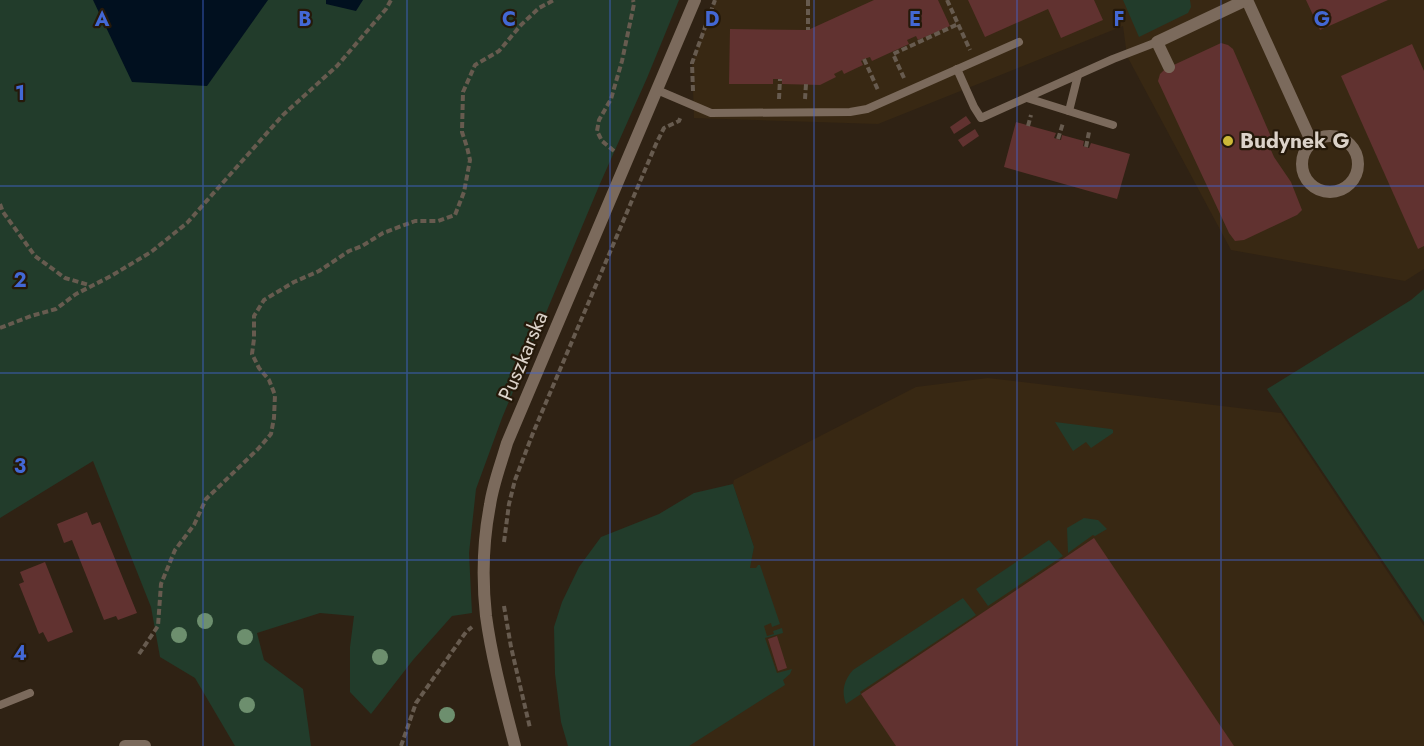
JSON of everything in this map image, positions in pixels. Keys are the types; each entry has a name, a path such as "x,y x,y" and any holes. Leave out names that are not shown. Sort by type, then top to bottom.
{"street":[{"name":"Puszkarska","path":"515,746 486,616 484,562 487,522 495,481 507,443 695,0"},
{"path":"1169,67 1157,42 1246,0 1312,143"},
{"path":"1328,136 1346,141 1352,147 1358,164 1357,173 1345,188 1328,192 1319,190 1305,177 1302,159 1312,143 1328,136"},
{"path":"125,746 145,746"}],"lane":[{"path":"657,90 711,114 850,112 867,109 1019,42"},
{"path":"957,69 981,118 1113,59 1157,42"},
{"path":"1069,111 1078,75"},
{"path":"1027,98 1113,125"},
{"path":"0,705 30,693"}],"path":[{"path":"0,328 56,309 89,286 152,252 187,223 283,115 337,66 386,9 391,0"},
{"path":"139,654 158,626 161,584 175,550 194,525 206,499 271,434 275,394 252,354 255,339 254,316 264,300 382,234 415,221 438,221 455,214 464,192 470,160 462,132 463,92 475,65 499,51 539,8 554,0"},
{"path":"615,152 602,141 597,131 599,120 611,99 622,61 633,0"},
{"path":"693,92 692,63 715,0"},
{"path":"808,0 808,30"},
{"path":"947,0 971,51"},
{"path":"905,80 893,54 958,24"},
{"path":"911,38 914,44"},
{"path":"864,59 879,93"},
{"path":"779,100 780,79"},
{"path":"805,100 806,84"},
{"path":"503,549 515,480 533,433 656,144 664,128 679,121"},
{"path":"0,204 3,212 35,256 65,278 89,286"},
{"path":"504,606 511,647 532,735"},
{"path":"401,746 416,703 466,632 486,616"}],"shaded area":[{"path":"715,0 1424,0 1424,269 1405,281 1231,250 1127,56 1123,26 878,124 694,118 692,63"},
{"path":"988,378 1281,413 1424,626 1424,746 676,746 746,584 754,547 733,484 734,480 916,387"}],"green space":[{"path":"0,0 679,0 502,418 476,489 469,553 472,613 452,616 413,660 371,714 350,692 350,647 354,616 320,613 257,633 264,660 303,689 311,746 235,746 195,678 160,657 151,607 93,461 0,518"},
{"path":"1123,0 1190,0 1191,7 1188,13 1139,37"},
{"path":"1424,289 1424,622 1267,389 1411,300"},
{"path":"1055,422 1111,429 1113,433 1091,448 1086,442 1073,451"},
{"path":"733,484 754,547 750,568 760,565 780,624 772,627 771,623 764,626 767,636 782,628 783,633 765,638 777,673 792,669 783,680 785,685 689,746 568,746 561,722 555,674 554,627 562,602 579,567 601,537 659,514 694,493"},
{"path":"1084,518 1098,520 1107,529 1093,535 1068,553 1067,528"},
{"path":"1049,540 1063,556 988,606 976,589"},
{"path":"963,598 976,615 860,692 861,694 846,704 844,686 853,670"}],"water":[{"path":"93,0 268,0 207,86 132,82"},
{"path":"326,0 363,0 356,11 326,4"}],"building":[{"path":"874,0 938,0 950,26 918,40 916,36 907,40 909,44 872,61 870,57 864,59 861,61 863,65 844,74 842,70 834,74 836,77 820,85 782,84 782,79 773,79 773,84 729,84 730,29 808,30"},
{"path":"968,0 1094,0 1103,20 1061,38 1048,9 985,37"},
{"path":"1306,0 1388,0 1320,30"},
{"name":"Budynek G","path":"1221,43 1233,49 1272,139 1268,143 1274,157 1291,182 1302,210 1297,215 1244,240 1235,241 1229,233 1158,81 1165,69"},
{"path":"1412,44 1424,71 1424,246 1418,249 1341,76"},
{"path":"966,116 971,123 954,134 950,127"},
{"path":"1016,122 1056,133 1054,138 1061,140 1062,135 1084,141 1083,146 1089,148 1091,143 1130,154 1117,199 1004,167"},
{"path":"975,129 979,136 963,147 958,140"},
{"path":"87,512 92,525 100,522 137,613 118,620 116,616 104,620 72,540 64,543 57,524"},
{"path":"1094,538 1234,746 896,746 861,694"},
{"path":"45,562 73,632 48,642 43,632 39,634 19,584 24,582 20,572"},
{"path":"777,636 787,668 778,671 768,639"}],"place":[{"name":"Budynek G","path":"1228,141"}]}
